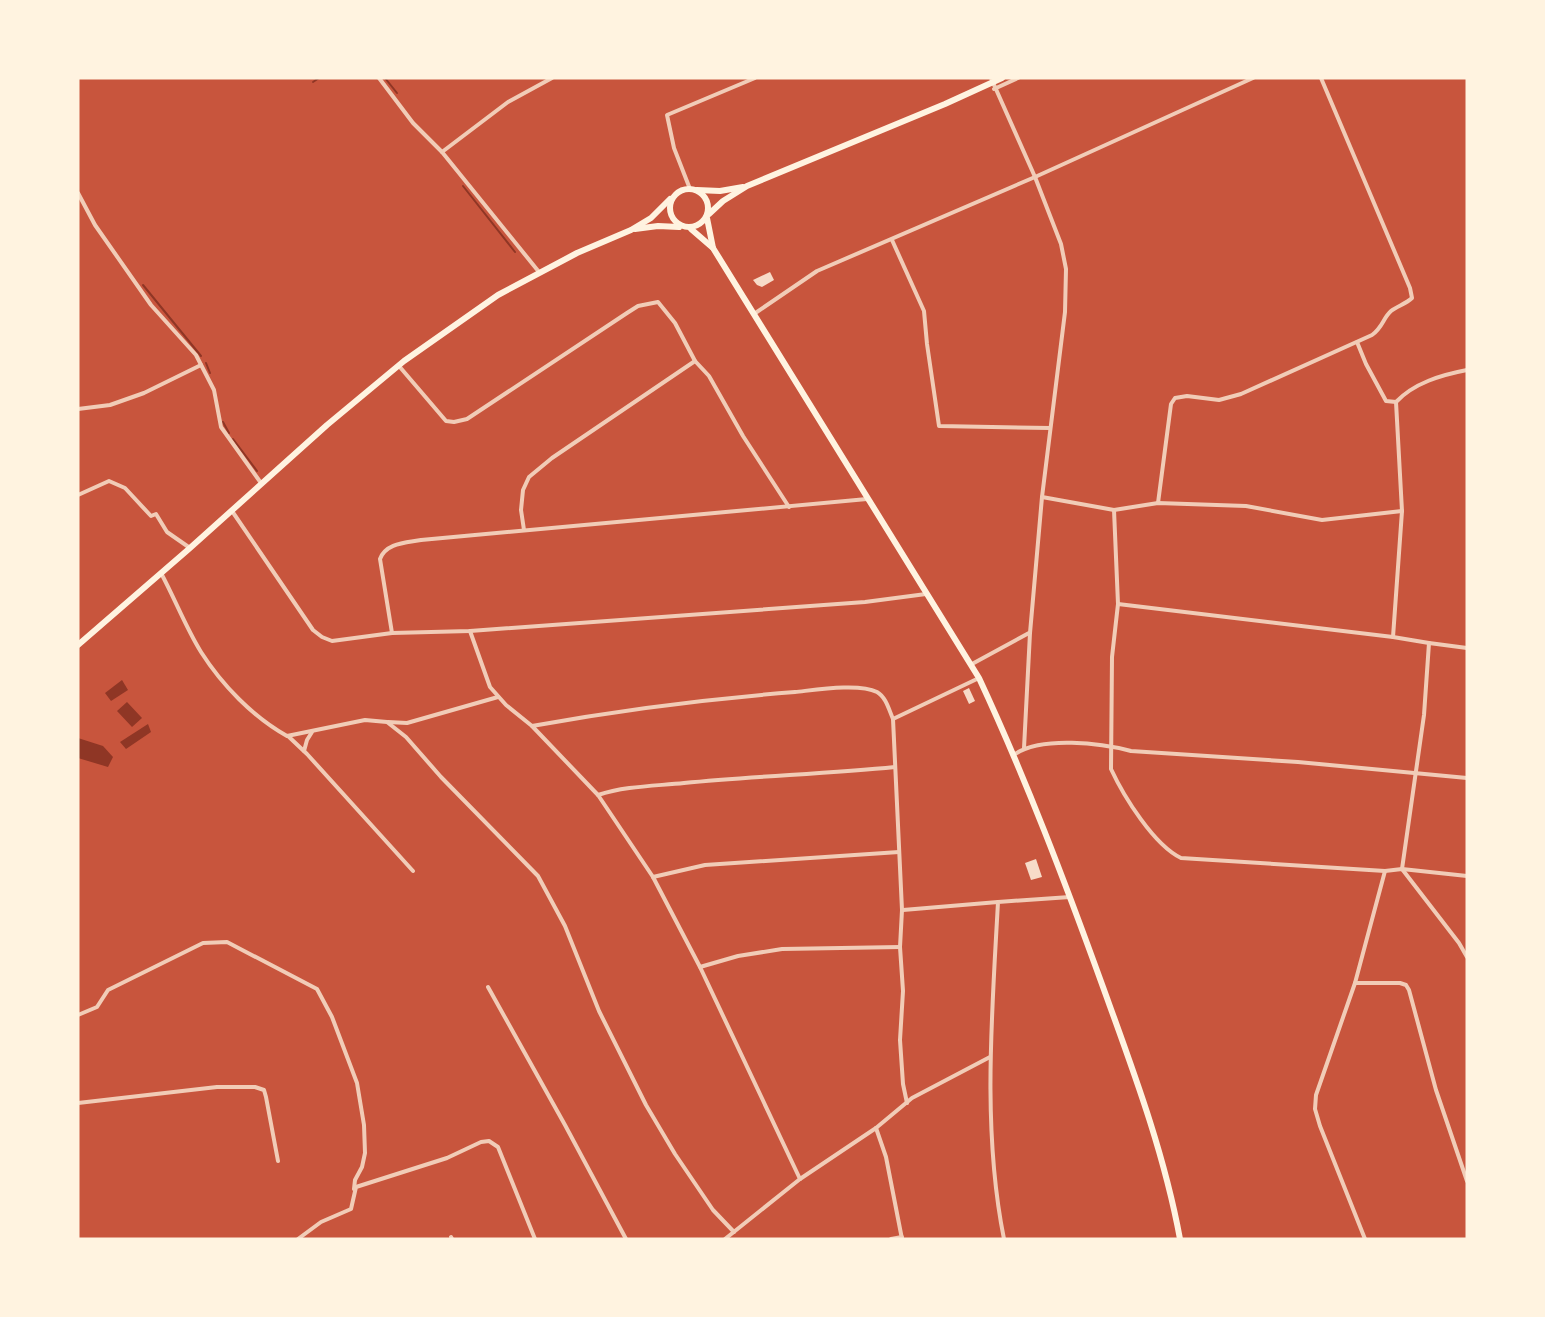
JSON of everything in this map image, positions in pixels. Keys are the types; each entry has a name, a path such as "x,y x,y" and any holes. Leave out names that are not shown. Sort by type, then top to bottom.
{"main road":[{"path":"691,229 723,201 747,186 1002,78"},
{"path":"78,645 368,390 472,312 539,272 631,230 651,218 678,191 693,189 720,191 747,186"},
{"path":"693,189 705,200 713,248"},
{"path":"670,199 671,213 679,227"},
{"path":"631,230 658,226 691,229 713,248 980,678 1015,754 1071,897 1154,1131 1171,1191 1180,1239"}],"street":[{"path":"379,78 413,123 442,152 539,272"},
{"path":"442,152 508,102 552,78"},
{"path":"693,189 674,148 667,115 754,78"},
{"path":"1018,78 992,83 1035,177 1061,244 1066,269 1065,312 1042,497 1029,633 1024,748"},
{"path":"754,315 817,271 1035,177 1253,78"},
{"path":"1158,503 1171,404 1176,398 1187,396 1219,400 1241,394 1372,335 1381,328 1388,313 1412,298 1381,217 1321,78"},
{"path":"78,193 95,225 118,260 151,305 190,347 201,364 214,390 221,427 261,483"},
{"path":"892,240 924,311 939,426 1050,428"},
{"path":"399,366 446,421 467,419 627,312 638,306 657,302 675,323 695,362 709,376 789,507"},
{"path":"1357,342 1365,364 1386,401 1396,402"},
{"path":"524,530 521,510 523,490 529,477 695,362"},
{"path":"78,409 110,405 144,393 201,364"},
{"path":"1393,637 1402,511 1396,402 1403,393 1413,387 1467,370"},
{"path":"78,495 110,481 125,488 151,516 156,514 167,532 190,548"},
{"path":"1042,497 1114,510 1158,503 1246,506 1322,520 1402,511"},
{"path":"392,633 380,559 383,551 391,546 421,540 868,499"},
{"path":"232,510 313,630 332,641 392,633 470,631 865,602 926,594"},
{"path":"1114,510 1118,604 1112,657 1111,769 1118,784 1156,840 1172,854 1181,858 1385,871 1402,869 1467,876"},
{"path":"161,573 201,652 239,698 271,727 287,736 304,751 413,871"},
{"path":"1118,604 1467,648"},
{"path":"470,631 489,687 532,726 598,795 653,877 700,967 800,1179"},
{"path":"972,664 1029,633"},
{"path":"1429,643 1418,773 1402,869 1459,943 1467,957"},
{"path":"893,719 980,678"},
{"path":"532,726 623,710 847,687 876,691 883,697 893,719 902,910 900,947 903,991 900,1040 906,1102"},
{"path":"287,736 365,720 407,723 498,697"},
{"path":"387,722 406,736 441,777 538,876 565,926 599,1011 646,1105 712,1210 734,1232"},
{"path":"304,751 313,731"},
{"path":"1015,754 1024,748 1068,743 1110,746 1131,751 1298,762 1467,778"},
{"path":"598,795 617,789 895,767"},
{"path":"653,877 705,865 899,852"},
{"path":"1365,1239 1315,1109 1317,1095 1355,983 1385,871"},
{"path":"902,910 1071,897"},
{"path":"998,902 990,1057 994,1158 1004,1239"},
{"path":"78,1015 97,1007 108,990 203,943 226,942 317,989 332,1017 357,1083 364,1125 365,1153 362,1167 355,1180 351,1209 321,1222 298,1239"},
{"path":"700,967 738,956 782,949 900,947"},
{"path":"1355,983 1400,983 1406,985 1409,990 1436,1090 1467,1181"},
{"path":"488,987 626,1239"},
{"path":"725,1239 800,1179 876,1128 906,1102 990,1057"},
{"path":"78,1103 218,1087 255,1087 264,1090 278,1161"},
{"path":"876,1128 886,1157 902,1238 891,1239"},
{"path":"354,1189 356,1186 447,1158 481,1142 489,1141 498,1147 536,1239"}],"shaded area":[{"path":"122,680 128,690 111,701 105,693"},
{"path":"127,702 142,718 132,727 117,711"},
{"path":"148,724 151,732 126,749 120,742"},
{"path":"78,738 103,746 113,757 108,767 78,758"}],"building":[{"path":"770,272 774,280 762,287 753,280"},
{"path":"969,688 975,701 969,704 963,691"},
{"path":"1036,859 1042,877 1031,880 1025,863"}],"waterway":[{"path":"313,82 319,78"},
{"path":"385,78 397,93"},
{"path":"463,186 515,252"},
{"path":"143,285 201,356"},
{"path":"206,363 210,373"},
{"path":"223,422 229,433"},
{"path":"233,439 257,471"}]}
